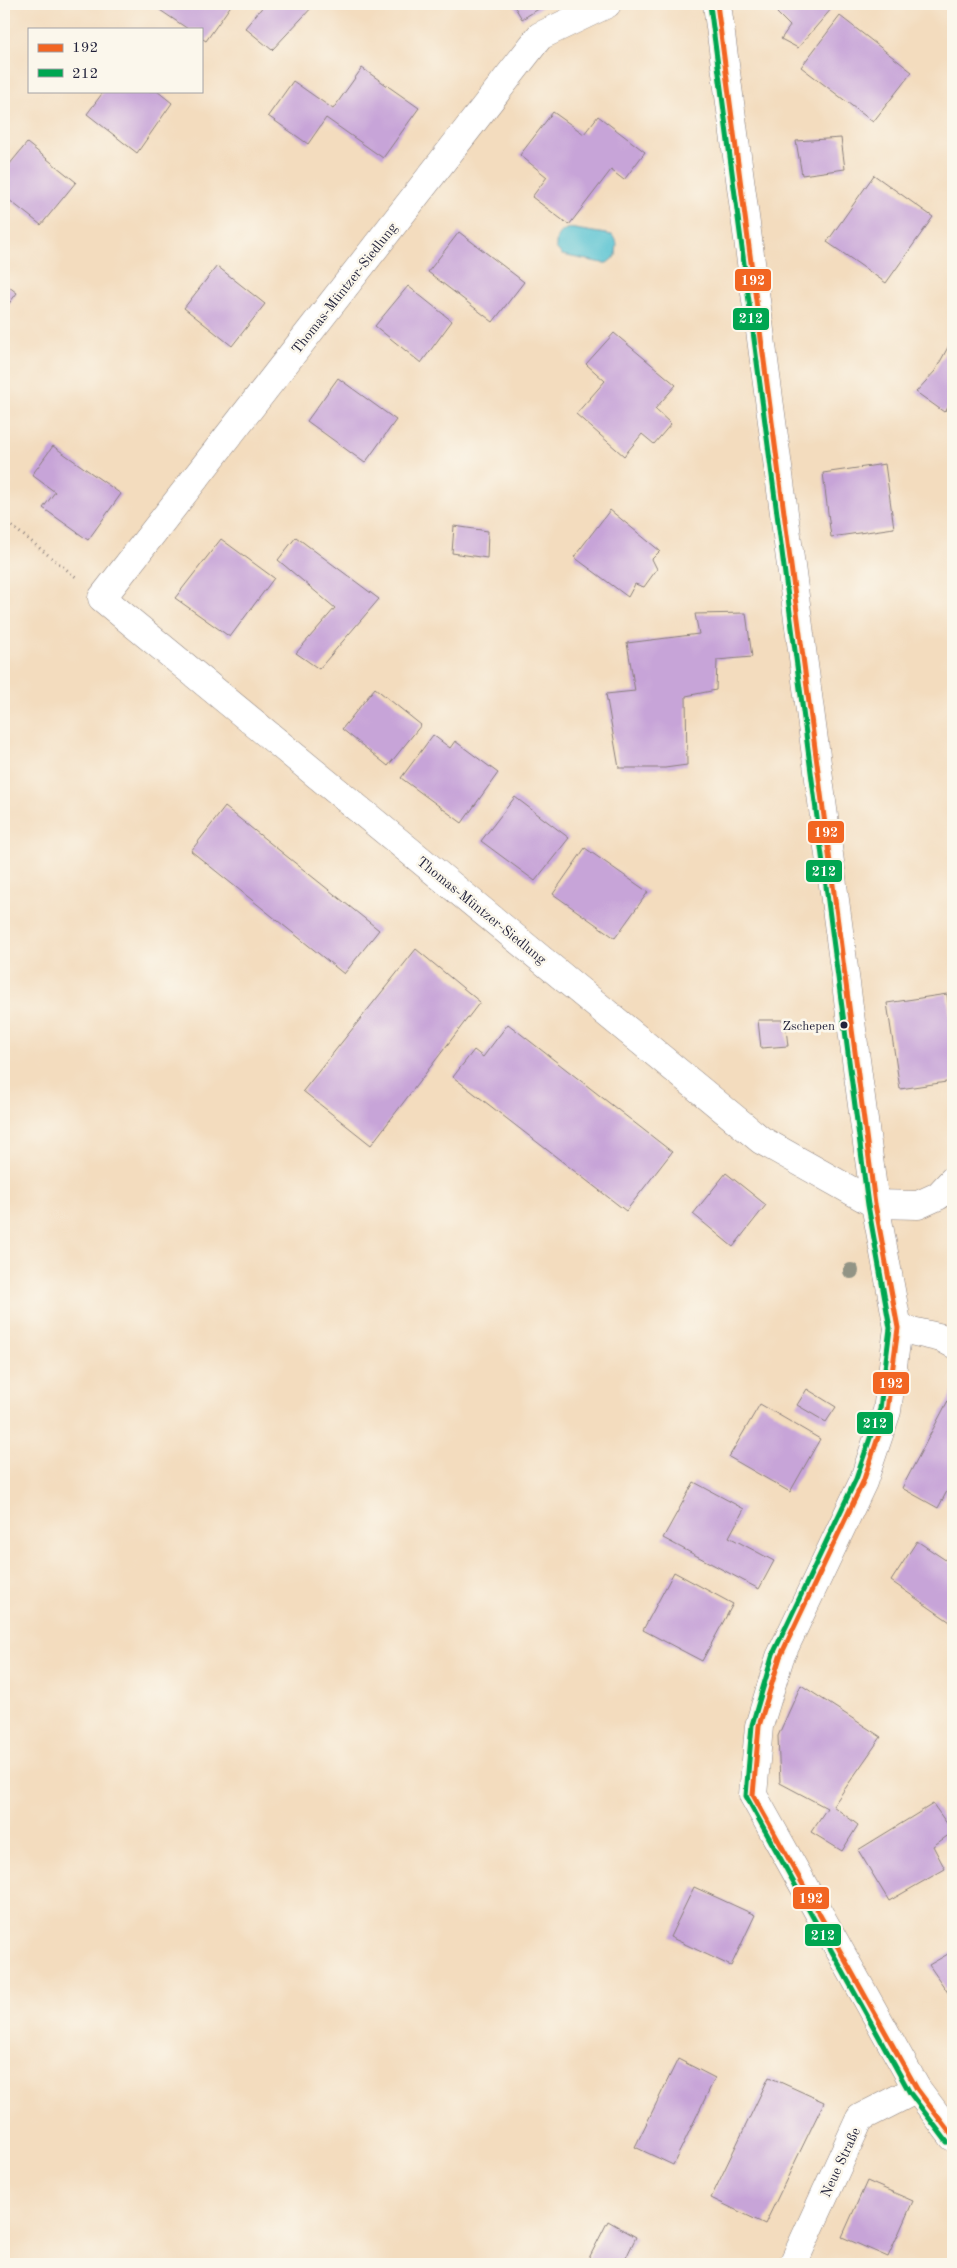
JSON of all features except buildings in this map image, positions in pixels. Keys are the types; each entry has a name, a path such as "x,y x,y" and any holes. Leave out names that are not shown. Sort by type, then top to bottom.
{"street":[{"name":"Thomas-Müntzer-Siedlung","path":"607,4 540,36 102,598 761,1140 875,1204"},
{"path":"717,4 875,1204 898,1328 887,1410 863,1482 780,1657 759,1726 753,1794 917,2089 953,2137"},
{"path":"875,1204 918,1206 938,1196 953,1180"},
{"path":"898,1328 942,1338 953,1344"},
{"name":"Neue Straße","path":"793,2264 860,2118 917,2089"}],"path":[{"path":"4,520 102,598"}],"water":[{"path":"569,228 612,235 617,243 616,256 607,263 602,263 562,255 556,248 556,241 563,231"}],"transit line":[{"name":"192","path":"717,4 875,1204 898,1328 887,1411 863,1482 780,1657 759,1726 753,1795 917,2089 953,2137"},
{"name":"212","path":"710,5 868,1205 890,1328 880,1409 856,1479 773,1654 752,1725 746,1796 910,2093 947,2142"}],"place":[{"name":"Zschepen","path":"844,1025"}]}
